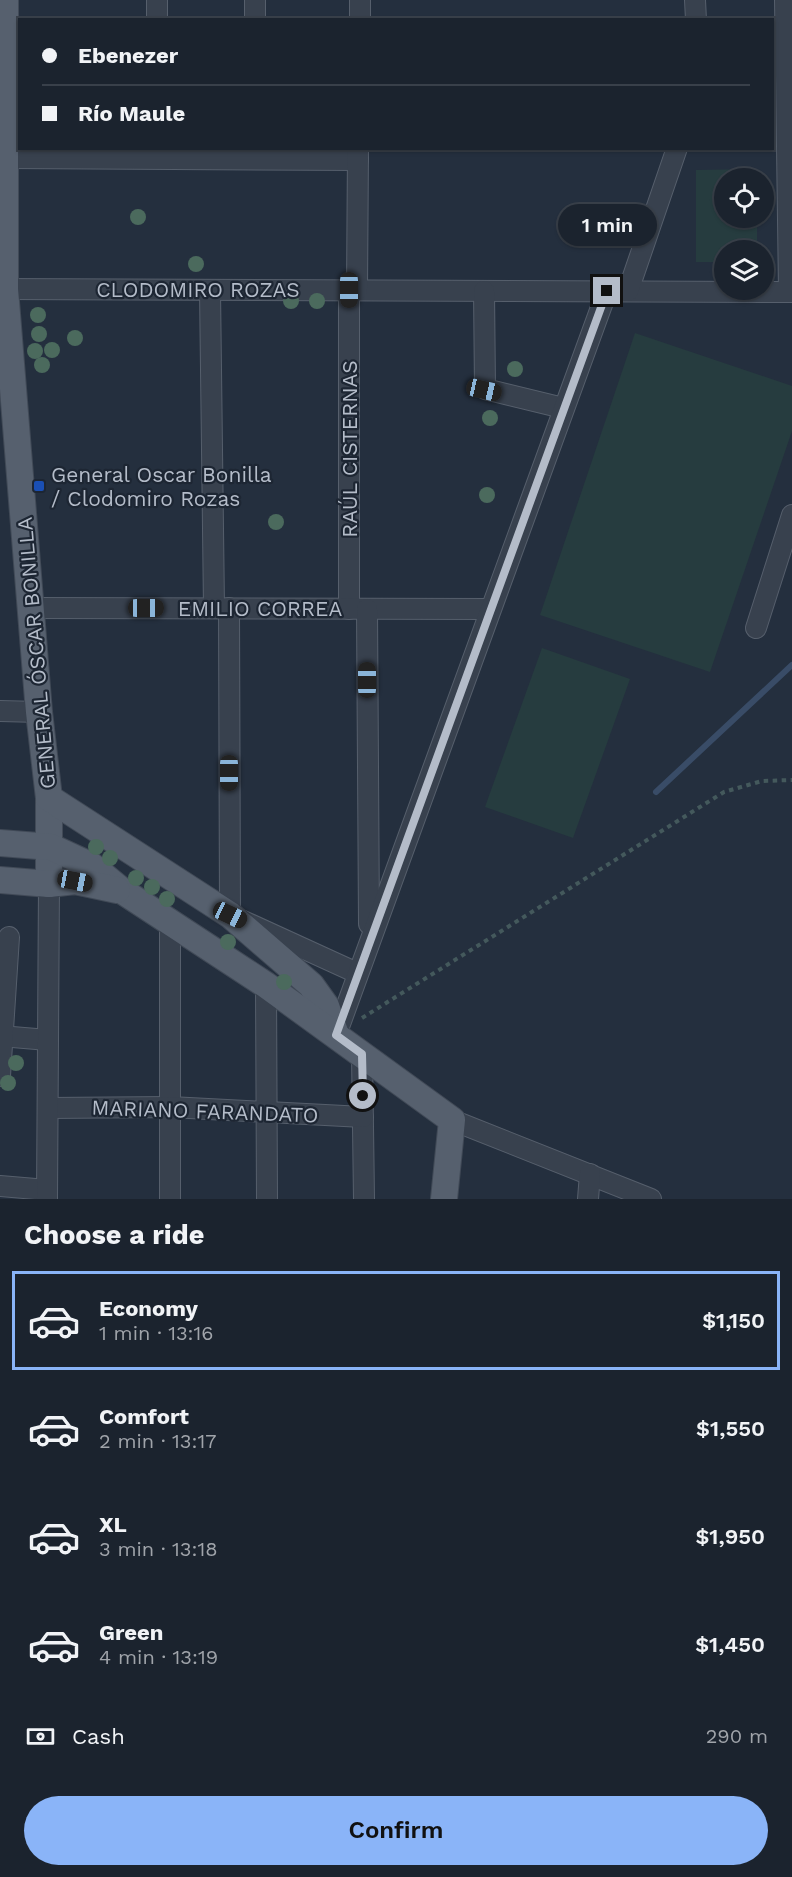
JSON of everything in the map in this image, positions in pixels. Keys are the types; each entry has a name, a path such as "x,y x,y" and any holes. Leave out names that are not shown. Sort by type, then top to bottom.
{"main road":[{"name":"GENERAL ÓSCAR BONILLA","path":"5,0 12,72 4,174 3,289 32,608 39,712 49,798 51,847 49,884"},
{"path":"49,798 230,915 311,985 326,1006 336,1035"},
{"path":"0,843 51,847 92,866 121,890 266,984 452,1120 444,1199"},
{"path":"0,879 49,884 75,881 121,890"}],"street":[{"path":"157,0 157,18"},
{"path":"255,0 255,18"},
{"path":"360,0 360,18"},
{"path":"695,0 696,18"},
{"path":"787,1 791,292"},
{"path":"628,291 676,150"},
{"path":"4,174 358,154"},
{"name":"RAÚL CISTERNAS","path":"358,154 353,290 358,609 369,939"},
{"name":"CLODOMIRO ROZAS","path":"3,289 791,292"},
{"path":"210,290 230,915 357,973"},
{"path":"484,291 484,390 563,408"},
{"path":"336,1035 489,609 607,291"},
{"path":"756,627 792,515"},
{"name":"EMILIO CORREA","path":"32,608 489,609"},
{"path":"0,711 39,712"},
{"name":"GENERAL ÓSCAR BONILLA","path":"47,1194 49,884"},
{"path":"170,922 170,1199"},
{"path":"0,1076 9,937"},
{"path":"266,984 267,1199"},
{"path":"1,1036 48,1040"},
{"path":"362,1054 364,1199"},
{"name":"MARIANO FARANDATO","path":"48,1108 170,1107 363,1118"},
{"path":"452,1120 651,1199"},
{"path":"588,1199 590,1174"},
{"path":"0,1186 47,1194"}],"path":[{"path":"336,1035 724,792 762,781 792,780"}],"green space":[{"path":"696,170 714,170 714,228 757,228 757,240 714,240 714,262 696,262"},
{"path":"635,333 792,386 792,431 710,672 540,615"},
{"path":"542,648 630,679 573,838 485,807"}],"waterway":[{"path":"656,792 792,665"}],"place":[{"name":"General Oscar Bonilla / Clodomiro Rozas","path":"39,486"}],"route":[{"path":"363,1096 362,1054 336,1035 489,609 607,291"}]}
